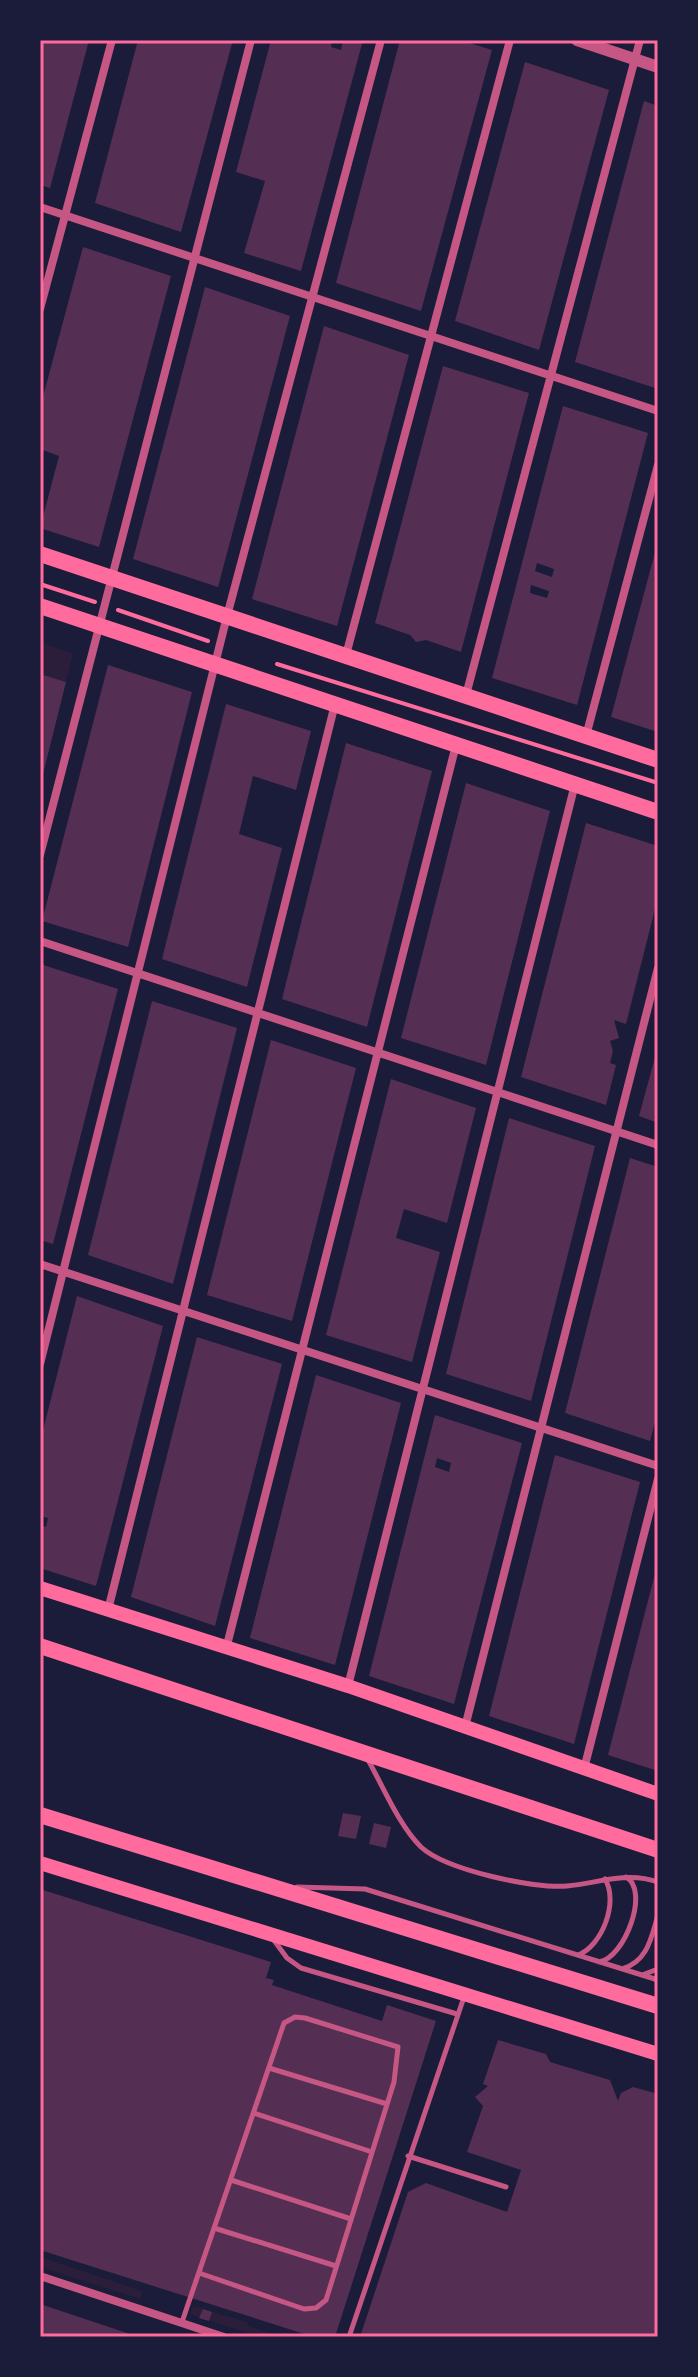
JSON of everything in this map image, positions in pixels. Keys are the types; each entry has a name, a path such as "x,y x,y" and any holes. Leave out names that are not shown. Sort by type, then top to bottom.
{"main road":[{"path":"40,554 658,760"},
{"path":"40,606 658,812"},
{"path":"40,1588 348,1686 658,1794"},
{"path":"40,1646 658,1850"},
{"path":"40,1815 658,2006"},
{"path":"40,1863 658,2054"}],"street":[{"path":"40,309 112,40"},
{"path":"40,855 251,40"},
{"path":"40,1364 218,665 227,616 381,40"},
{"path":"346,655 510,40"},
{"path":"577,40 658,67"},
{"path":"466,695 640,40"},
{"path":"40,207 658,411"},
{"path":"586,736 658,465"},
{"path":"108,1610 335,704"},
{"path":"226,1649 456,744"},
{"path":"348,1686 575,784"},
{"path":"40,941 658,1145"},
{"path":"465,1727 658,968"},
{"path":"40,1264 658,1466"},
{"path":"584,1769 658,1479"},
{"path":"40,2276 224,2337"}],"lane":[{"path":"364,1753 413,1837 441,1860 548,1887 626,1877 657,1883"},
{"path":"598,1962 610,1960 622,1947 638,1895 636,1885 626,1877"},
{"path":"577,1955 598,1940 611,1898 605,1879"},
{"path":"277,1888 365,1889 658,1980"},
{"path":"621,1969 636,1963 646,1952 658,1915"},
{"path":"270,1934 287,1958 301,1968 457,2014"},
{"path":"641,1975 658,1969"},
{"path":"349,2337 465,1994"},
{"path":"182,2323 214,2228 254,2113 284,2023 295,2017 398,2047 398,2061 387,2104 326,2300 316,2308 304,2309 199,2273"},
{"path":"269,2068 387,2104"},
{"path":"254,2113 372,2152"},
{"path":"408,2156 506,2187"},
{"path":"231,2180 351,2219"},
{"path":"214,2228 336,2266"}],"path":[{"path":"40,584 222,646"},
{"path":"305,694 321,647"},
{"path":"274,663 658,783"},
{"path":"456,744 455,720 466,695"},
{"path":"575,784 572,756 586,736"}],"shaded area":[{"path":"40,642 73,654 66,682 40,674"},
{"path":"40,2257 143,2291 140,2299 40,2267"},
{"path":"193,2306 247,2322 248,2326 283,2337 261,2337 190,2314"}],"building":[{"path":"40,40 89,40 50,188 40,185"},
{"path":"138,40 233,40 181,232 95,203"},
{"path":"271,40 332,40 331,47 341,50 343,40 363,40 301,271 244,253 265,181 236,172"},
{"path":"400,40 460,40 492,50 421,311 336,283"},
{"path":"525,62 609,90 539,350 455,321"},
{"path":"644,101 658,106 658,389 575,362"},
{"path":"83,247 171,276 99,547 40,528 59,456 40,449 40,408"},
{"path":"205,287 290,316 218,587 133,559"},
{"path":"324,326 409,355 337,626 252,599"},
{"path":"443,366 529,393 461,652 426,640 416,642 410,635 375,623"},
{"path":"563,406 648,433 577,705 492,678","holes":["537,563 554,569 552,577 535,571","531,585 549,591 547,598 530,593"]},
{"path":"658,541 658,732 611,717"},
{"path":"108,665 192,692 128,947 42,921"},
{"path":"40,674 66,682 41,782 40,782"},
{"path":"226,704 311,731 296,790 253,776 239,834 282,848 247,987 162,959"},
{"path":"346,743 432,771 367,1027 282,999"},
{"path":"466,783 550,811 486,1065 401,1038"},
{"path":"586,823 658,846 658,897 626,1024 614,1020 619,1038 610,1041 613,1051 610,1063 616,1065 606,1105 521,1077"},
{"path":"40,964 118,989 53,1244 40,1240"},
{"path":"152,1001 237,1028 173,1284 88,1255"},
{"path":"271,1040 356,1068 292,1321 207,1295"},
{"path":"658,1046 658,1123 639,1116"},
{"path":"391,1079 476,1108 447,1223 404,1209 396,1238 440,1252 412,1362 326,1335"},
{"path":"509,1118 595,1146 531,1401 446,1374"},
{"path":"630,1158 658,1167 658,1410 650,1441 565,1413"},
{"path":"77,1296 163,1326 96,1586 40,1568 40,1525 46,1527 48,1518 40,1516 40,1442"},
{"path":"197,1337 282,1364 215,1626 131,1597"},
{"path":"316,1375 401,1403 335,1665 250,1638"},
{"path":"435,1415 522,1443 454,1704 369,1676","holes":["437,1458 451,1463 449,1472 435,1467"]},
{"path":"555,1455 640,1482 574,1744 489,1716"},
{"path":"658,1562 658,1771 608,1755"},
{"path":"343,1813 361,1816 356,1839 338,1836"},
{"path":"374,1823 391,1827 386,1848 369,1844"},
{"path":"40,1889 271,1962 266,1978 274,1980 272,1985 382,2021 387,2005 436,2021 335,2337 314,2337 40,2250"},
{"path":"498,2040 546,2054 550,2062 610,2080 618,2101 621,2093 633,2087 658,2094 658,2337 360,2337 408,2192 426,2183 507,2212 521,2170 467,2152 483,2106 475,2097 488,2086 483,2084"},
{"path":"40,2304 136,2336 136,2337 40,2337"},
{"path":"203,2309 212,2312 209,2321 199,2318"}]}
